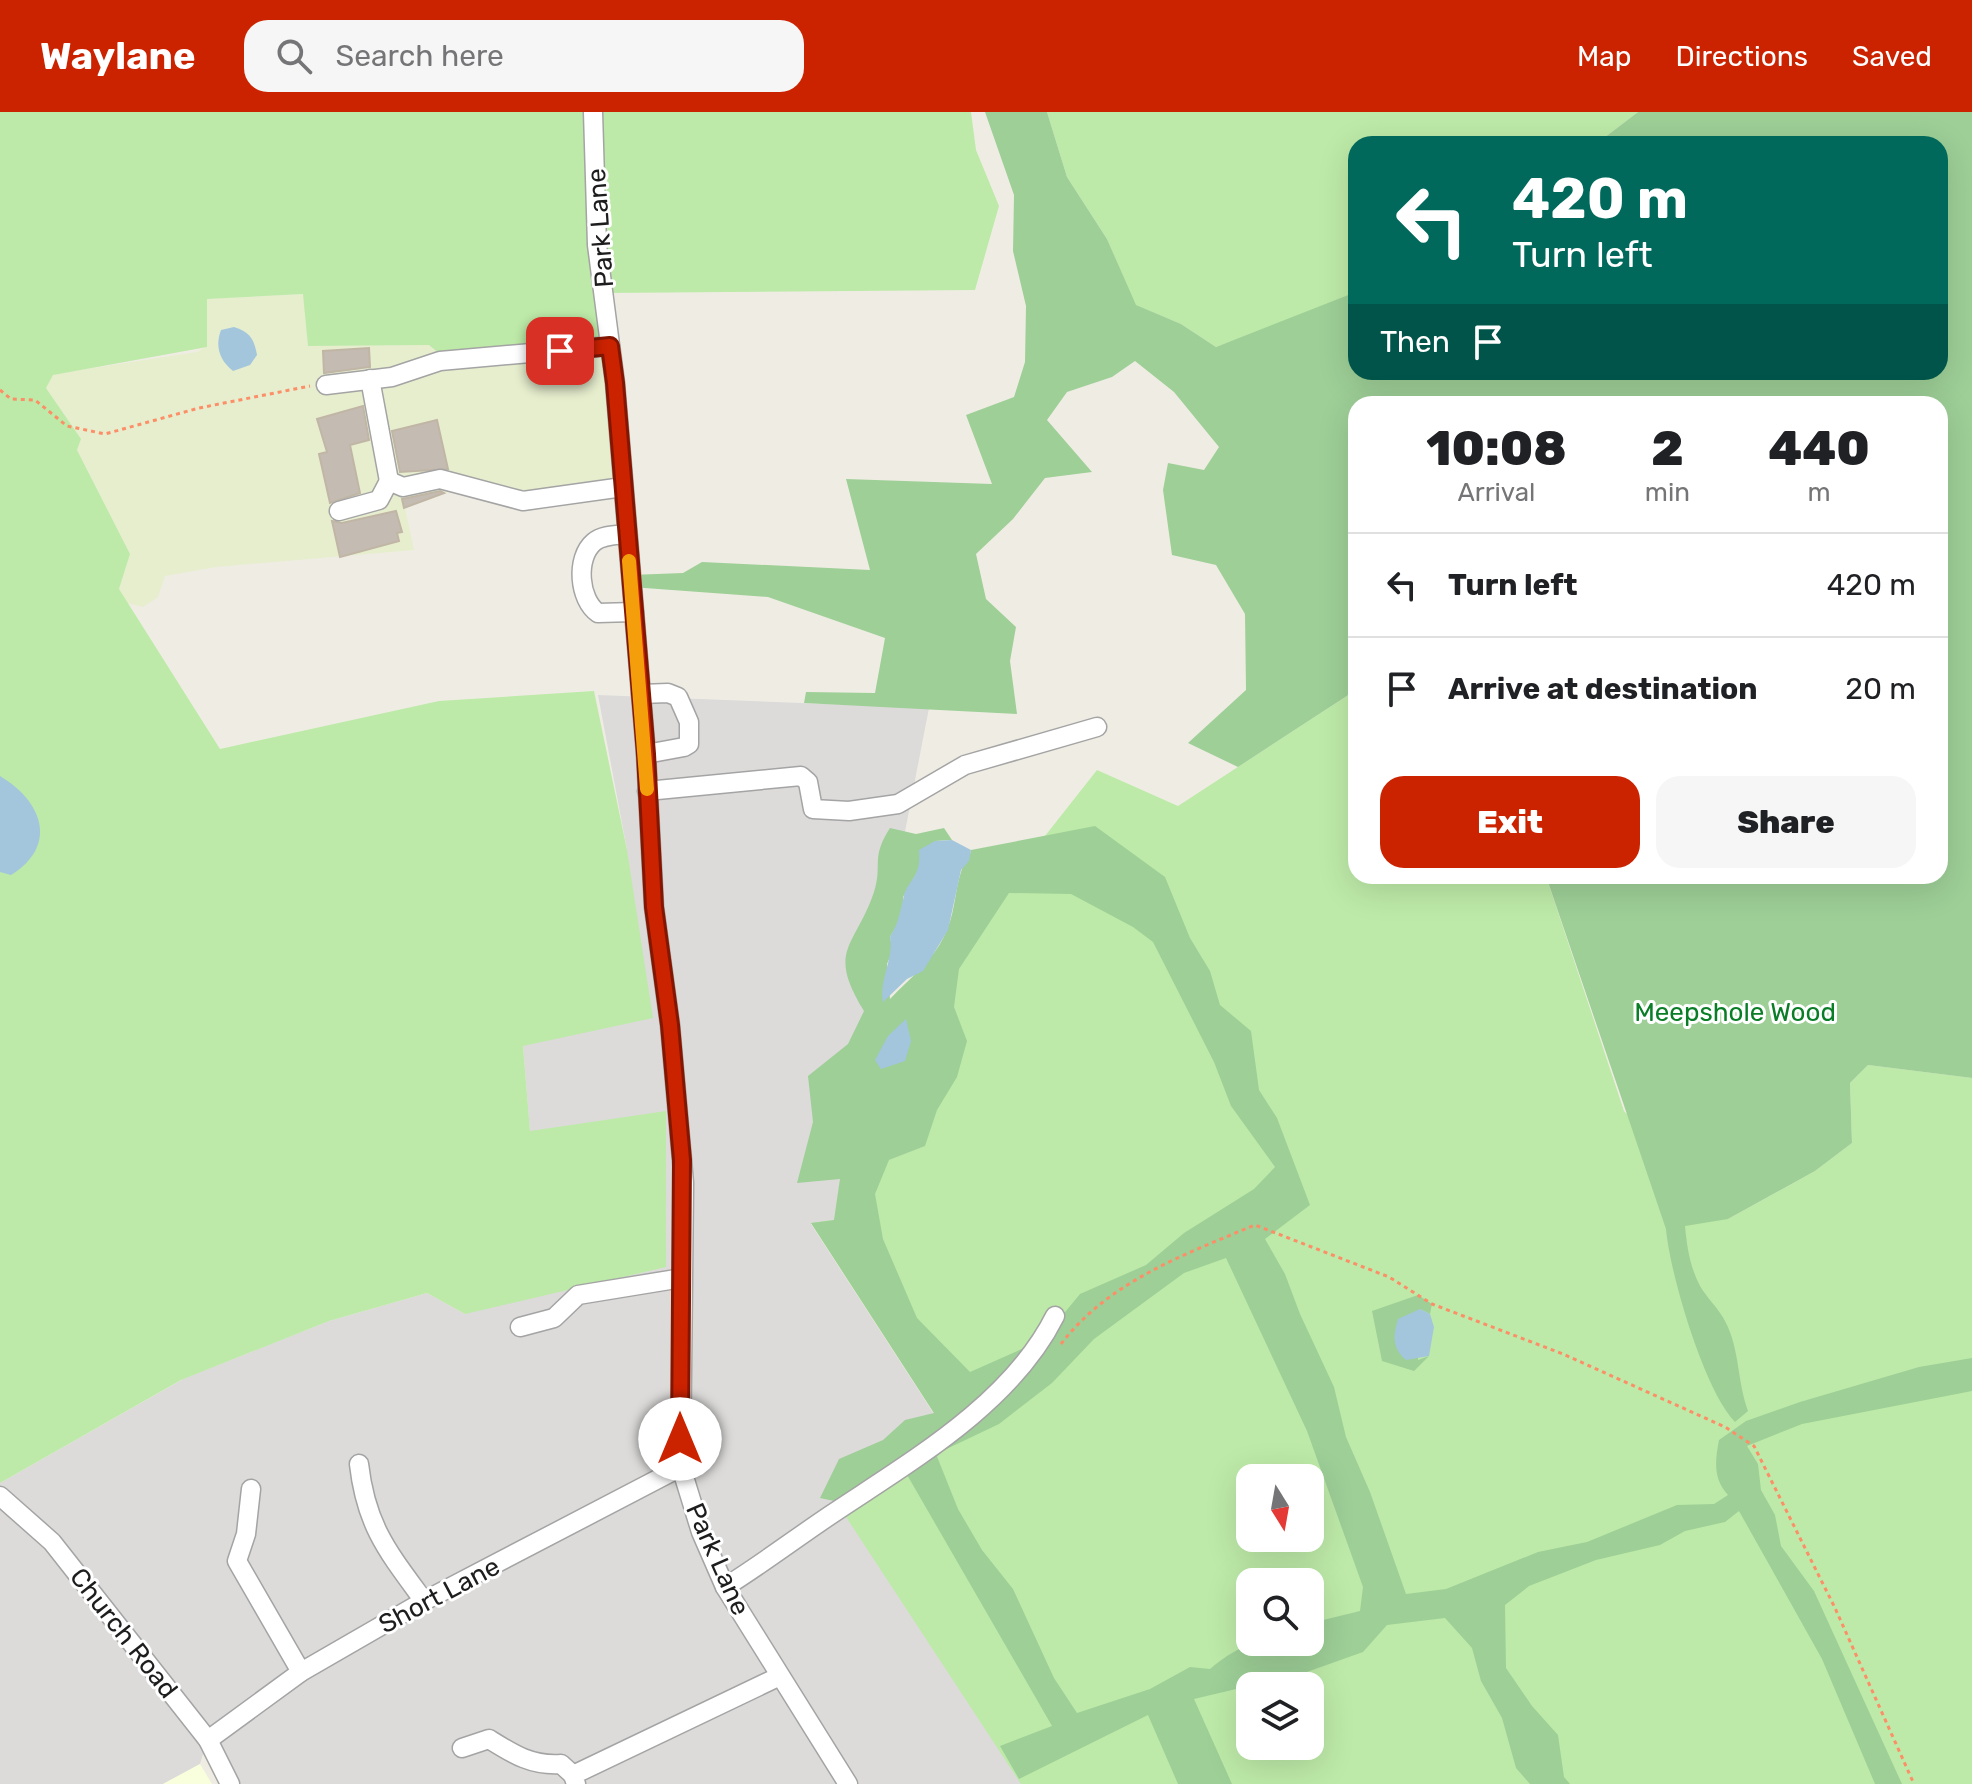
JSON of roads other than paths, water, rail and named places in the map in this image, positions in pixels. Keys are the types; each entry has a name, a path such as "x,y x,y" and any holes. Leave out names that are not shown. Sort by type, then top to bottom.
{"street":[{"name":"Park Lane","path":"593,112 597,245 610,346 634,612 654,907 679,1113 684,1183 681,1467 701,1532 725,1587 778,1677 848,1784"},
{"path":"326,385 392,377 440,361 610,346"},
{"path":"339,511 379,500 389,481 370,379"},
{"path":"389,481 403,487 440,479 523,501 623,487"},
{"path":"626,534 602,538 591,546 583,568 583,587 589,605 598,613 634,612"},
{"path":"641,694 668,693 678,697 691,731 689,744 684,747 646,754"},
{"path":"647,791 801,776 808,782 813,809 882,808 916,796 965,765 1097,727"},
{"path":"520,1327 554,1318 578,1295 682,1278"},
{"path":"725,1587 864,1494 967,1417 1028,1362 1055,1316"},
{"path":"359,1464 362,1493 378,1538 424,1601"},
{"name":"Short Lane","path":"208,1740 301,1672 424,1601 681,1467"},
{"path":"251,1489 245,1542 237,1561 301,1672"},
{"name":"Church Road","path":"0,1496 52,1542 208,1740 230,1784"},
{"path":"462,1748 489,1739 509,1754 533,1763 561,1764 574,1780 778,1677"}],"water":[{"path":"234,327 250,337 257,355 250,365 233,371 221,357 218,342 221,330"},
{"path":"0,776 26,798 35,810 39,824 40,837 35,850 26,863 11,875 0,872"},
{"path":"952,840 971,850 969,861 961,870 948,930 923,971 907,979 883,1002 890,937 905,893 918,867 919,850 935,841"},
{"path":"906,1019 911,1041 905,1061 881,1069 875,1060 888,1036"},
{"path":"1420,1309 1430,1314 1434,1327 1429,1356 1406,1360 1398,1351 1395,1341 1398,1319"}],"park label":[{"name":"Meepshole Wood","path":"1735,1012"}]}
